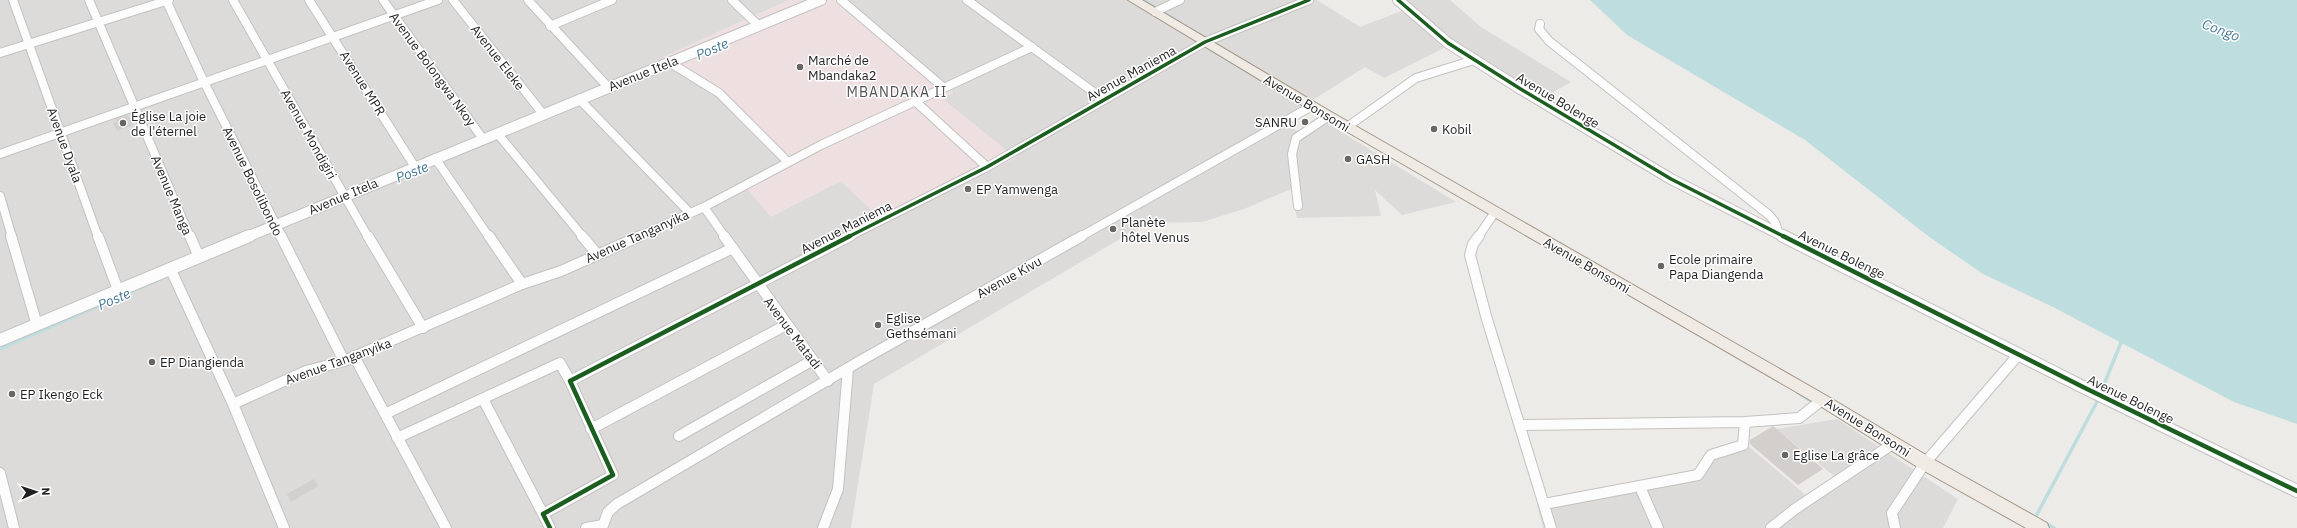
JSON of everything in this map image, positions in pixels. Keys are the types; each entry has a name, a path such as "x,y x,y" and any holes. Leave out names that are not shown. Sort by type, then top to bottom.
{"main road":[{"name":"Avenue Bonsomi","path":"1134,0 1329,116 1822,400 1925,463 2041,528"}],"street":[{"name":"Avenue Dyala","path":"13,0 28,45 118,290"},
{"name":"Avenue Manga","path":"89,0 199,257"},
{"path":"0,53 167,0"},
{"name":"Avenue Bosolibondo","path":"167,0 204,82 344,361"},
{"name":"Avenue Mondigiri","path":"233,0 344,196 423,328"},
{"name":"Avenue MPR","path":"310,0 334,36 414,167"},
{"name":"Avenue Bolongwa Nkoy","path":"383,0 483,139"},
{"path":"0,154 438,0"},
{"name":"Avenue Eleke","path":"453,0 543,114"},
{"path":"528,0 550,26 608,87"},
{"path":"550,26 612,0"},
{"path":"732,0 759,26"},
{"name":"Avenue Itela","path":"0,340 435,158 821,0"},
{"path":"841,0 943,87"},
{"path":"967,0 1103,99"},
{"path":"1155,12 1180,0"},
{"name":"Avenue Maniema","path":"570,381 756,283 987,167 1103,99 1205,42 1309,0"},
{"name":"Avenue Bolenge","path":"1398,0 1432,30 1474,60 1671,179 2123,407 2297,491"},
{"path":"1540,24 1539,29 1549,42 1769,215 1775,222 1779,234"},
{"name":"Avenue Tanganyika","path":"233,404 306,370 344,361 522,284 561,271 704,207 787,161 943,87 1032,47"},
{"path":"1348,127 1416,78 1474,60"},
{"path":"668,62 719,93 787,161"},
{"path":"578,99 690,213"},
{"path":"915,101 953,134 987,167"},
{"name":"Avenue Kivu","path":"603,526 608,512 617,504 848,369 1312,106"},
{"path":"1298,206 1292,154 1296,138 1329,116"},
{"path":"498,132 597,254"},
{"path":"435,158 522,284"},
{"path":"0,196 37,325"},
{"name":"Avenue Matadi","path":"704,207 756,283 828,381"},
{"path":"1495,212 1473,244 1470,254 1486,316 1551,528"},
{"path":"385,414 732,248"},
{"path":"170,268 233,404 284,528"},
{"path":"591,429 786,325"},
{"path":"1895,528 1892,513 1925,463 2019,354"},
{"path":"354,356 396,438 446,528"},
{"path":"679,436 813,360"},
{"path":"396,438 560,363 570,381 613,475 543,514"},
{"path":"823,528 838,489 848,369"},
{"path":"484,399 550,528"},
{"path":"1520,425 1745,422 1799,418 1822,400"},
{"path":"1544,504 1698,475 1711,455 1743,445 1745,422"},
{"path":"1771,528 1795,509 1894,443"},
{"path":"0,473 2,496 14,528"},
{"path":"1640,487 1658,528"},
{"path":"586,528 603,526"}],"shaded area":[{"path":"0,0 789,0 663,57 841,181 885,223 942,98 953,93 845,0 1317,0 1360,27 1412,7 1406,0 1450,0 1481,27 1571,82 1543,98 1456,42 1384,78 1365,67 1281,120 1304,136 1325,122 1456,202 1402,215 1375,190 1381,216 1297,218 1291,189 1244,209 1202,222 1147,223 874,384 851,528 0,528"},
{"path":"789,0 845,0 953,93 942,98 1016,158 885,223 841,181 771,217 743,184 783,160 717,93 663,57"},
{"path":"1837,419 1958,499 1943,528 1543,528 1537,505 1701,478 1713,456 1748,446 1807,496 1834,476 1776,429"}],"water":[{"name":"Congo","path":"1590,0 2297,0 2297,424 2234,402 2053,307 1983,274 1928,236 1805,140 1627,35"}],"building":[{"name":"Église La joie de l'éternel","path":"128,115 133,125 117,131 113,123 117,122 116,119"},
{"name":"Eglise La grâce","path":"1773,426 1823,469 1798,485 1750,444 1750,440"},
{"path":"314,479 318,486 291,502 287,494"}],"waterway":[{"path":"1144,0 1180,22"},
{"path":"1203,45 1232,63"},
{"path":"402,168 589,91"},
{"name":"Poste","path":"0,349 156,281"},
{"path":"2101,392 2122,340"},
{"path":"1797,392 1814,403"},
{"path":"2034,520 2099,398"},
{"path":"2045,523 2054,528"}],"cycle path":[{"path":"550,528 543,514 613,475 570,381 756,283 987,167 1205,42 1309,0"},
{"path":"1398,0 1448,43 1519,88 1671,179 2085,388 2297,491"}],"place":[{"name":"Marché de Mbandaka2","path":"800,67"},
{"name":"SANRU","path":"1305,122"},
{"name":"Église La joie de l'éternel","path":"123,123"},
{"name":"Kobil","path":"1434,129"},
{"name":"GASH","path":"1348,159"},
{"name":"EP Yamwenga","path":"968,189"},
{"name":"Planète hôtel Venus","path":"1113,229"},
{"name":"Ecole primaire Papa Diangenda","path":"1661,266"},
{"name":"Eglise Gethsémani","path":"878,325"},
{"name":"EP Diangienda","path":"152,362"},
{"name":"EP Ikengo Eck","path":"12,394"},
{"name":"Eglise La grâce","path":"1785,455"}],"district":[{"name":"MBANDAKA II","path":"897,92"}]}
